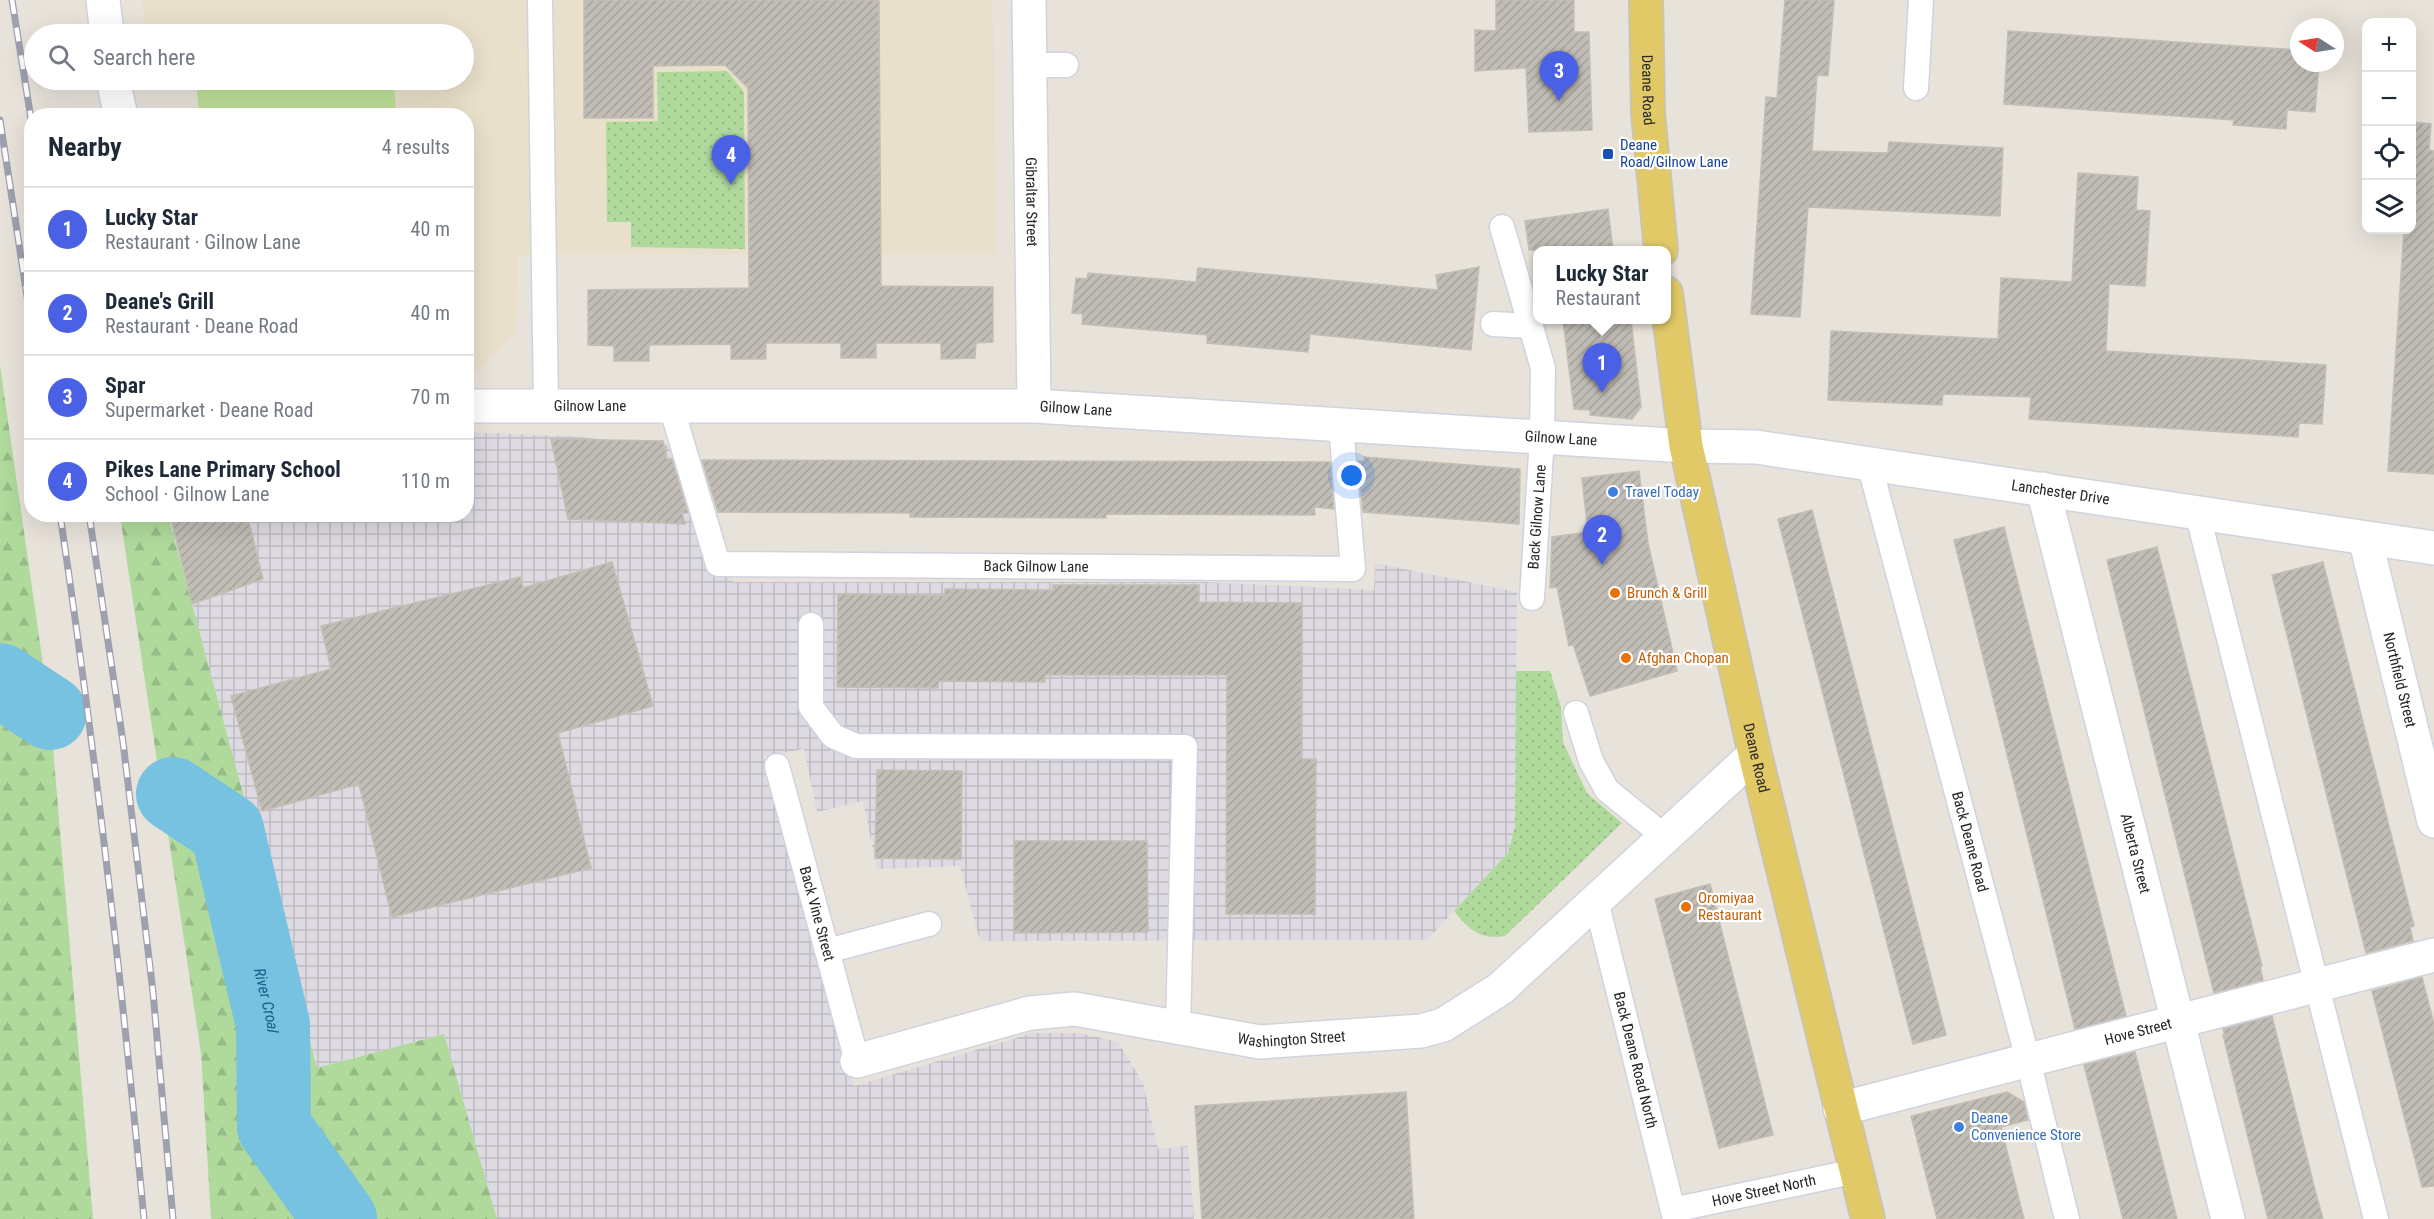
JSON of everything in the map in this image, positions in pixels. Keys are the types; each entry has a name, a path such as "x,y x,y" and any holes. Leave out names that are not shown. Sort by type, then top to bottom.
{"main road":[{"name":"Deane Road","path":"1646,0 1648,113 1661,246"},
{"name":"Deane Road","path":"1670,324 1686,446 1755,754 1868,1219"}],"street":[{"path":"103,0 105,24"},
{"name":"Gibraltar Street","path":"1029,0 1035,406"},
{"path":"115,90 119,108"},
{"name":"Gilnow Lane","path":"474,406 1035,406 1686,446"},
{"name":"Lanchester Drive","path":"1686,446 1756,447 2434,548"},
{"name":"Alberta Street","path":"2043,489 2228,1219"},
{"name":"Northfield Street","path":"2365,538 2434,821"},
{"name":"Washington Street","path":"857,1061 1030,1013 1076,1009 1274,1043 1421,1031 1443,1025 1500,989 1755,754"},
{"name":"Hove Street","path":"1840,1109 2434,955"}],"lane":[{"path":"540,0 546,406"},
{"path":"1916,88 1921,0"},
{"path":"1029,65 1066,65"},
{"path":"1502,227 1544,368 1542,436"},
{"path":"1493,324 1531,326"},
{"name":"Back Gilnow Lane","path":"671,406 718,564 1353,569 1341,425"},
{"name":"Back Gilnow Lane","path":"1532,598 1542,436"},
{"name":"Back Deane Road","path":"1869,463 2028,1060 2067,1219"},
{"path":"2197,512 2376,1219"},
{"path":"811,625 811,707 833,736 856,746 1185,747 1178,1027"},
{"path":"1576,713 1591,761 1607,790 1665,837"},
{"name":"Back Vine Street","path":"777,766 857,1061"},
{"name":"Back Deane Road North","path":"1596,901 1674,1214"},
{"path":"827,951 929,924"},
{"name":"Hove Street North","path":"1674,1214 1856,1171"}],"shaded area":[{"path":"142,0 993,0 996,254 571,254 518,257 516,334 480,370 474,370 474,108 396,108 395,90 474,90 474,24 146,24"},
{"path":"474,432 567,436 696,448 733,582 1204,582 1374,590 1375,563 1517,592 1515,827 1508,853 1427,940 980,941 960,866 877,869 863,801 817,812 804,749 764,756 854,1086 1033,1033 1079,1033 1118,1042 1143,1083 1158,1149 1188,1146 1194,1219 497,1219 444,1034 317,1068 170,522 474,522"}],"green space":[{"path":"727,71 744,92 745,249 631,247 631,222 607,222 606,122 658,121 657,72"},
{"path":"197,90 395,90 396,108 198,108"},
{"path":"0,365 50,713 93,1219 0,1219"},
{"path":"121,522 170,522 317,1068 444,1034 497,1219 211,1219 201,1053"},
{"path":"1516,671 1550,671 1561,707 1563,742 1587,793 1622,823 1505,936 1496,937 1476,932 1454,911 1508,853 1515,827"}],"building":[{"path":"584,0 879,0 881,286 993,287 993,342 976,343 975,358 941,359 941,343 876,343 876,358 841,358 841,343 766,343 766,359 731,359 731,344 649,345 649,361 614,361 614,346 588,345 588,290 749,288 748,88 725,65 653,66 653,118 584,118"},
{"path":"1496,0 1574,0 1574,32 1589,32 1592,130 1529,132 1526,68 1475,71 1475,30 1496,31"},
{"path":"1785,0 1834,0 1828,76 1817,75 1812,151 1888,153 1889,142 2003,148 2000,216 1808,207 1800,317 1751,314 1766,97 1777,98"},
{"path":"2008,31 2290,49 2290,72 2318,72 2315,112 2287,110 2286,129 2233,125 2234,120 2004,104"},
{"path":"2416,122 2431,124 2429,150 2434,151 2434,474 2388,471 2404,234 2416,234"},
{"path":"2078,173 2138,177 2136,210 2150,211 2145,286 2109,284 2106,351 2326,365 2322,424 2299,423 2298,437 2029,419 2031,397 1943,394 1942,405 1828,400 1831,331 1998,339 2001,278 2072,282"},
{"path":"1608,209 1613,246 1533,246 1533,250 1529,250 1525,221"},
{"path":"1479,267 1471,350 1310,334 1308,352 1207,343 1207,335 1082,324 1083,314 1072,313 1076,278 1087,279 1088,273 1196,282 1198,268 1438,290 1436,275"},
{"path":"1563,324 1631,324 1641,407 1632,419 1590,415 1590,410 1574,409"},
{"path":"551,439 663,441 667,459 672,459 688,513 682,513 685,524 568,519"},
{"path":"1364,457 1520,469 1519,524 1363,512 1358,461 1365,461"},
{"path":"702,460 1330,462 1334,509 1314,507 1315,515 1106,514 1106,518 910,517 910,513 718,512"},
{"path":"1639,471 1648,543 1677,671 1590,696 1573,644 1569,646 1557,587 1550,588 1552,537 1588,532 1582,478"},
{"path":"1812,510 1946,1035 1913,1044 1778,519"},
{"path":"172,522 249,522 263,579 192,604"},
{"path":"2004,527 2126,1016 2075,1029 1954,540"},
{"path":"2157,547 2262,966 2260,967 2263,980 2214,993 2107,560"},
{"path":"612,562 653,706 558,733 591,868 392,917 359,784 262,811 231,696 331,669 321,626 520,577 523,588"},
{"path":"2323,562 2414,926 2410,927 2413,941 2366,953 2272,575"},
{"path":"1053,585 1199,585 1199,602 1302,603 1301,759 1316,759 1315,914 1226,914 1227,675 1045,675 1045,682 939,681 938,688 837,687 838,594 945,596 945,589 1053,590"},
{"path":"877,770 962,771 961,859 875,858"},
{"path":"1014,841 1147,841 1148,932 1014,933"},
{"path":"1710,884 1773,1135 1719,1148 1655,899"},
{"path":"2422,977 2434,1024 2434,1186 2422,1187 2372,991"},
{"path":"2272,1016 2323,1219 2268,1219 2223,1029"},
{"path":"2135,1052 2177,1219 2123,1219 2084,1065"},
{"path":"1406,1092 1414,1219 1202,1219 1195,1106"},
{"path":"2007,1092 2024,1102 2028,1120 2001,1127 2024,1219 1937,1219 1911,1116"}],"waterway":[{"name":"River Croal","path":"0,680 50,713"},
{"name":"River Croal","path":"173,794 227,830 273,1025 274,1127 340,1219"}],"railway":[{"path":"12,0 24,75"},
{"path":"26,90 29,108"},
{"path":"0,120 24,277"},
{"path":"61,522 107,866 144,1219"},
{"path":"90,522 123,742 153,992 173,1219"}],"place":[{"name":"Spar","path":"1559,101"},
{"name":"Deane Road/Gilnow Lane","path":"1608,154"},
{"name":"Pikes Lane Primary School","path":"731,185"},
{"name":"Lucky Star","path":"1602,393"},
{"name":"Travel Today","path":"1613,492"},
{"name":"Deane's Grill","path":"1602,565"},
{"name":"Brunch & Grill","path":"1615,593"},
{"name":"Afghan Chopan","path":"1626,658"},
{"name":"Oromiyaa Restaurant","path":"1686,907"},
{"name":"Deane Convenience Store","path":"1959,1127"}]}
